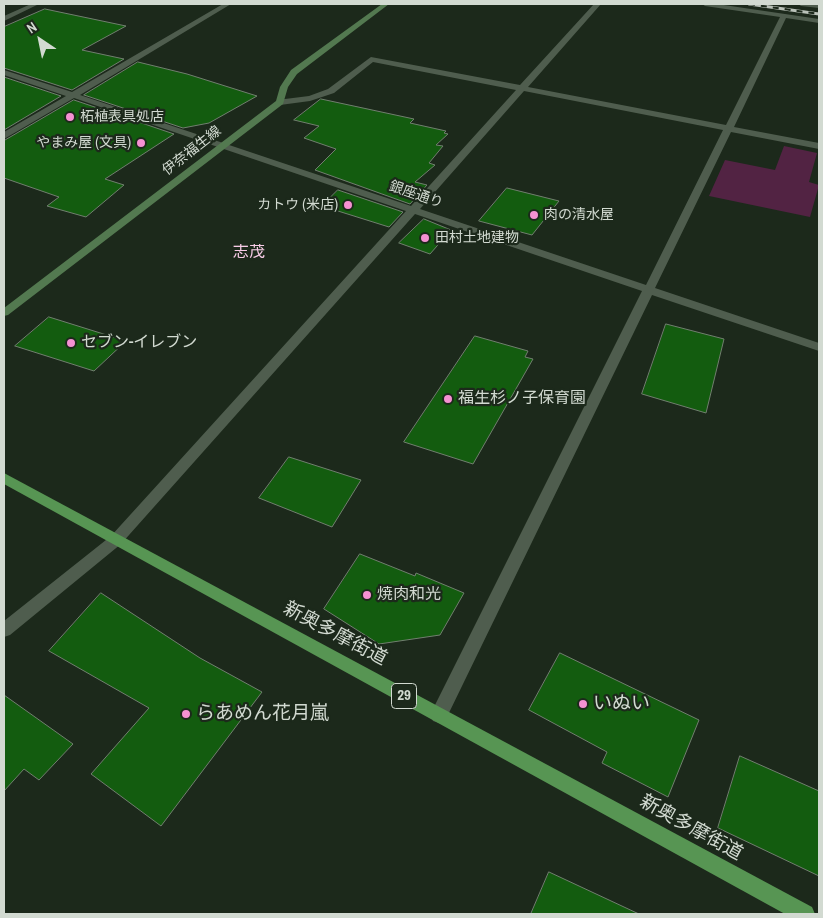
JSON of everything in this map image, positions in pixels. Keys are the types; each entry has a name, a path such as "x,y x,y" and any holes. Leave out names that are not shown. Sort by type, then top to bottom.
{"main road":[{"path":"280,102 284,87 294,72 386,4"},
{"name":"伊奈福生線","path":"4,313 280,102"},
{"name":"新奥多摩街道","path":"4,478 805,914"}],"street":[{"path":"4,19 36,4"},
{"path":"4,136 228,4"},
{"path":"4,630 116,540 598,4"},
{"path":"706,4 819,21"},
{"path":"801,4 819,6"},
{"path":"440,715 784,16"},
{"path":"280,102 310,98 330,91 371,59 819,146"},
{"name":"銀座通り","path":"4,72 819,347"}],"shaded area":[{"path":"784,146 817,153 809,182 819,185 810,217 709,196 725,160 775,170"}],"building":[{"path":"45,9 126,26 82,50 124,59 72,90 4,68 4,27"},
{"path":"138,62 187,74 257,96 209,123 183,128 84,95"},
{"path":"4,77 61,96 4,130"},
{"path":"321,99 414,119 410,123 446,131 444,133 448,134 436,145 443,146 429,163 435,165 415,182 427,185 410,204 315,170 336,149 304,138 319,126 294,120"},
{"path":"74,100 174,134 105,179 124,185 86,217 47,206 59,197 4,178 4,141"},
{"path":"507,188 559,201 532,235 479,221"},
{"path":"338,190 403,212 389,227 322,206"},
{"name":"田村土地建物","path":"424,219 451,230 430,254 399,243"},
{"name":"セブン-イレブン","path":"49,317 126,341 94,371 15,346"},
{"path":"666,324 724,339 706,413 642,394"},
{"path":"475,336 528,351 525,357 533,359 473,464 404,442"},
{"path":"289,457 361,480 332,527 259,498"},
{"path":"360,554 415,576 416,573 464,593 440,635 379,644 324,609"},
{"path":"101,593 200,658 262,692 161,826 91,774 149,708 49,651"},
{"path":"560,653 699,720 668,797 602,763 607,752 529,710"},
{"path":"4,695 73,744 39,780 24,769 4,791"},
{"path":"740,756 819,791 819,876 718,828"},
{"path":"549,872 639,914 531,914"}],"railway":[{"path":"749,4 819,14"}],"place":[{"name":"柘植表具処店","path":"70,117"},
{"name":"やまみ屋 (文具)","path":"141,143"},
{"name":"カトウ (米店)","path":"348,205"},
{"name":"肉の清水屋","path":"534,215"},
{"name":"田村土地建物","path":"425,238"},
{"name":"セブン-イレブン","path":"71,343"},
{"name":"福生杉ノ子保育園","path":"448,399"},
{"name":"焼肉和光","path":"367,595"},
{"name":"いぬい","path":"583,704"},
{"name":"らあめん花月嵐","path":"186,714"}],"district":[{"name":"志茂","path":"249,253"}]}
